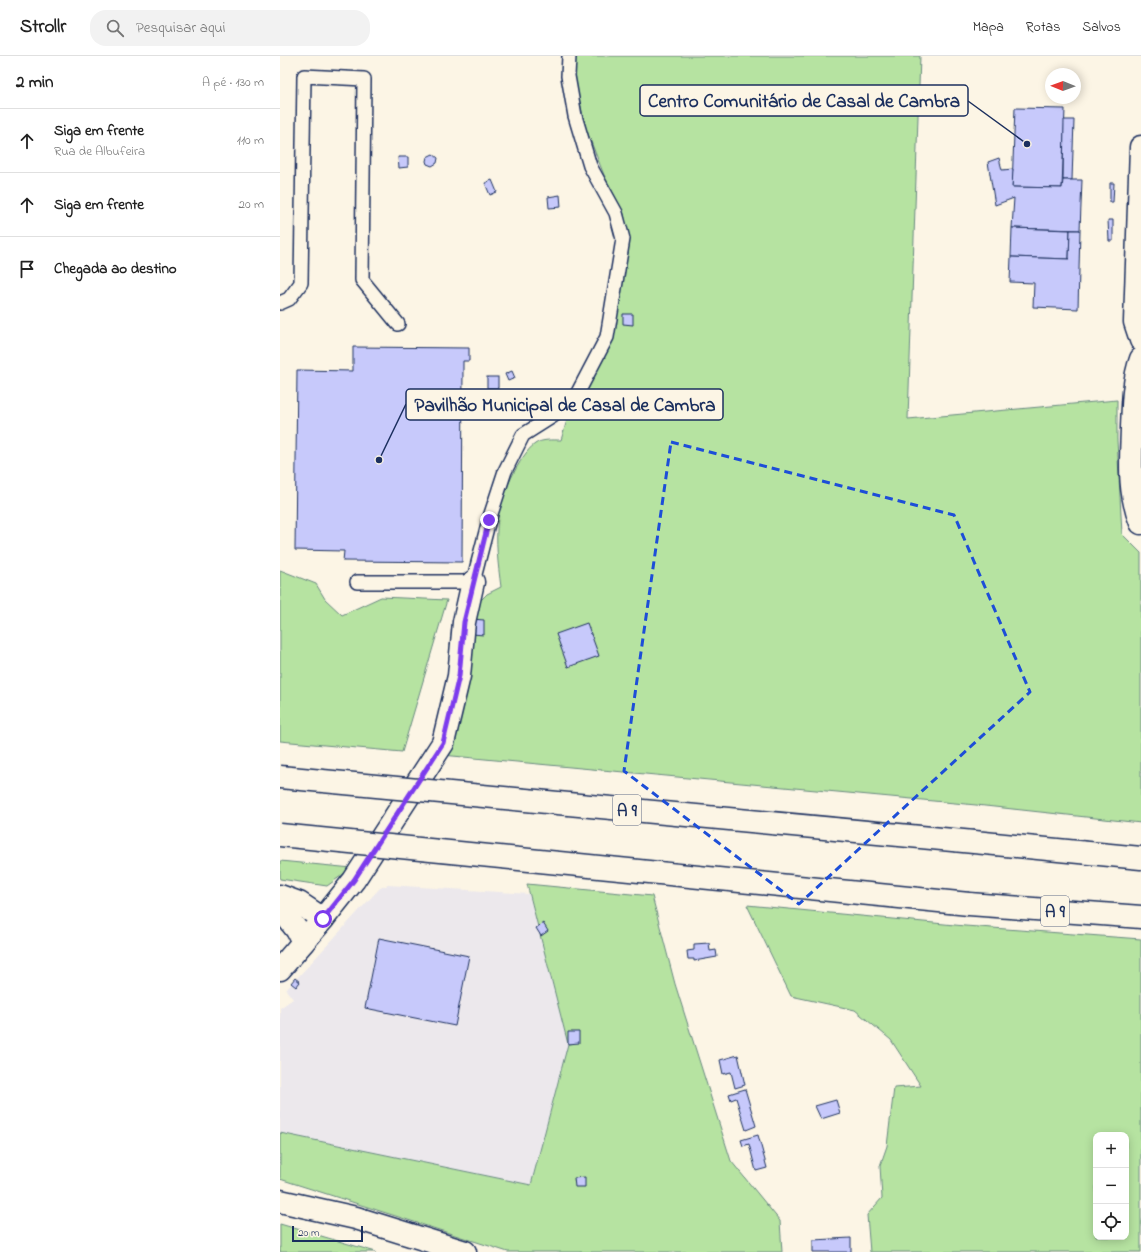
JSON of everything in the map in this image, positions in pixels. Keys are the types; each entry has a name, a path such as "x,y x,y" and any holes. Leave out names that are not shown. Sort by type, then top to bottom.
{"main road":[{"path":"1141,147 1135,322 1141,340"},
{"path":"1141,358 1134,384 1131,467 1132,492 1141,523"},
{"path":"280,969 354,880 443,743 459,676 464,622 473,582"},
{"name":"A 9","path":"280,777 1141,858"},
{"name":"A 9","path":"280,835 969,904 1141,917"},
{"path":"280,896 299,903 323,919"},
{"path":"280,908 297,930 303,942"},
{"path":"280,1201 356,1218 465,1252"}],"lane":[{"path":"357,582 473,582 489,520 505,471 523,435 554,416 574,400 607,337 623,239 616,213 590,166 571,96 568,76 569,56"},
{"path":"280,303 289,299 301,283 304,76 364,79 362,280 398,324"}],"highlighted area":[{"path":"671,442 954,515 1030,692 799,904 624,771"}],"shaded area":[{"path":"388,885 529,894 568,1044 531,1185 280,1133 280,1008 293,999 286,990 380,888"}],"green space":[{"path":"575,56 920,56 908,419 1117,400 1117,439 1122,534 1141,553 1141,823 976,805 442,755 452,743 459,725 477,604 487,594 501,587 497,552 497,526 499,509 506,489 517,467 529,449 538,442 561,440 567,420 602,362 619,302 629,246 624,214 604,175 586,129 574,76"},
{"path":"280,570 316,584 325,599 342,615 381,597 447,600 402,752 280,741"},
{"path":"280,861 352,868 327,886 280,879"},
{"path":"527,884 652,896 675,984 731,1161 780,1221 782,1252 508,1252 280,1179 280,1133 531,1185 568,1044"},
{"path":"747,905 965,926 1141,939 1141,1252 870,1252 867,1215 882,1198 880,1166 887,1146 894,1088 921,1086 891,1040 855,1010 791,996"},
{"path":"280,1224 376,1252 280,1252"}],"building":[{"path":"1015,108 1065,109 1062,188 1012,187"},
{"path":"1064,120 1074,120 1072,180 1063,180"},
{"path":"433,154 438,158 437,163 432,166 427,164 426,161 427,157"},
{"path":"398,157 408,157 408,167 399,168"},
{"path":"999,158 1002,170 1013,169 1012,187 1062,188 1063,180 1082,180 1080,230 1012,228 1014,198 995,205 988,162"},
{"path":"492,180 497,192 490,195 485,183"},
{"path":"1110,183 1114,183 1113,202 1110,202"},
{"path":"560,195 561,207 549,208 548,197"},
{"path":"1108,220 1113,220 1113,241 1109,241"},
{"path":"1012,228 1070,230 1069,259 1011,257"},
{"path":"1070,230 1080,230 1078,309 1033,307 1034,283 1010,282 1011,257 1069,259"},
{"path":"623,314 633,314 633,325 623,324"},
{"path":"353,347 469,348 469,361 463,361 462,562 343,561 344,551 295,550 297,370 353,371"},
{"path":"512,371 515,378 508,381 505,374"},
{"path":"487,377 498,377 498,388 487,388"},
{"path":"472,619 484,620 484,635 472,634"},
{"path":"587,623 599,656 568,667 556,634"},
{"path":"543,923 548,931 541,936 536,928"},
{"path":"379,938 469,956 455,1026 365,1008"},
{"path":"709,943 710,951 716,950 717,957 694,961 694,959 688,959 687,951 694,950 694,944"},
{"path":"295,978 300,982 296,987 291,983"},
{"path":"568,1032 579,1032 579,1043 568,1044"},
{"path":"738,1055 745,1085 735,1088 731,1072 723,1074 720,1060"},
{"path":"745,1089 756,1126 746,1130 736,1098 731,1100 729,1094"},
{"path":"836,1100 840,1113 821,1119 815,1106"},
{"path":"758,1135 767,1168 756,1171 749,1144 743,1146 741,1140"},
{"path":"585,1177 585,1187 575,1187 574,1178"},
{"path":"851,1238 851,1252 813,1252 813,1240"}],"place":[{"name":"Centro Comunitário de Casal de Cambra","path":"1027,144"},
{"name":"Pavilhão Municipal de Casal de Cambra","path":"379,460"}],"route":[{"path":"323,919 354,880 443,743 459,676 464,622 489,520"}]}
